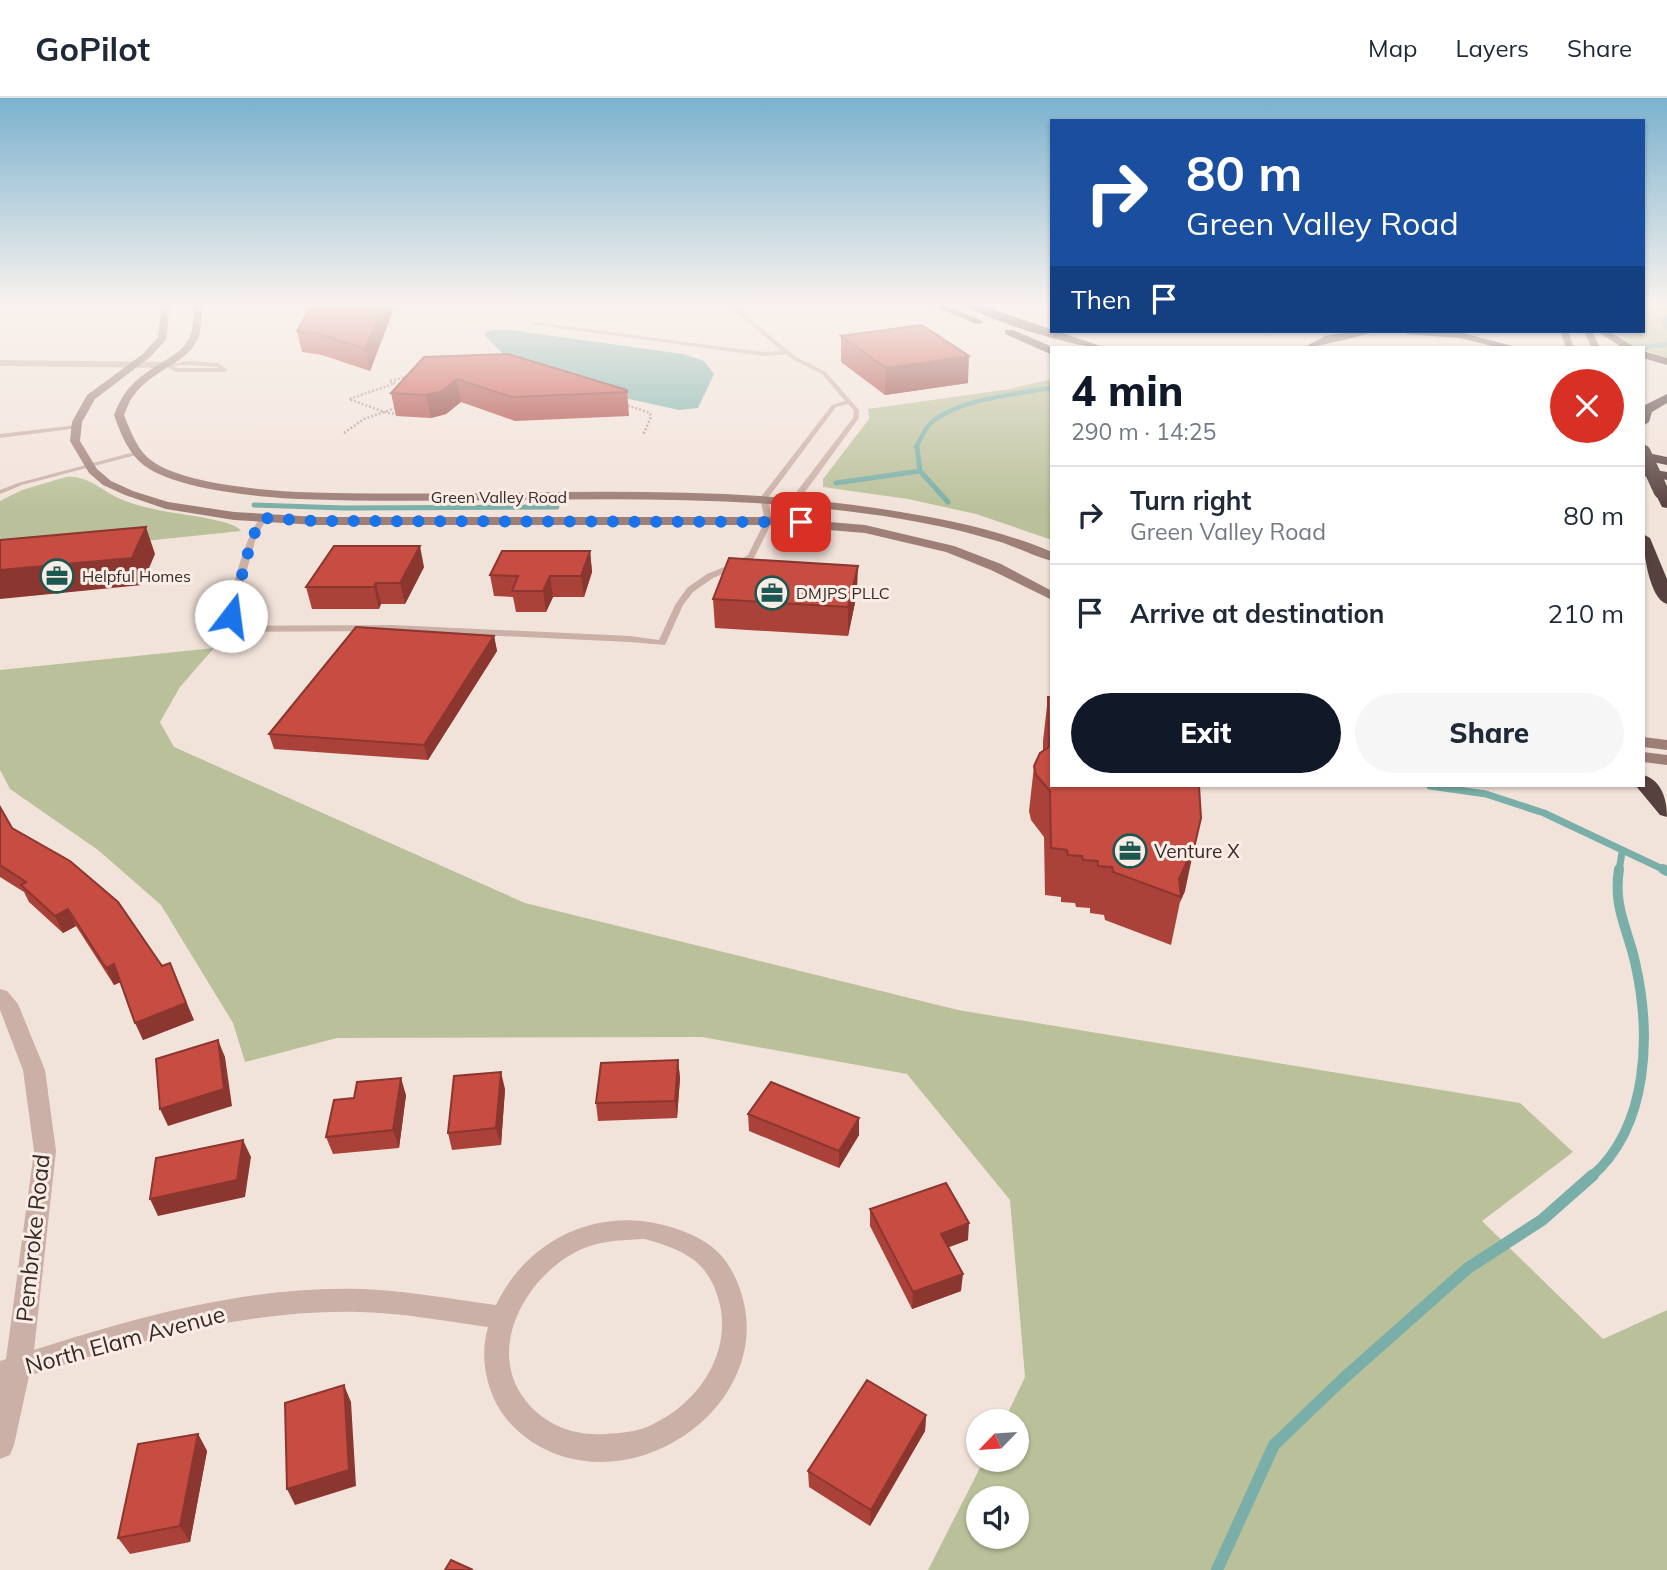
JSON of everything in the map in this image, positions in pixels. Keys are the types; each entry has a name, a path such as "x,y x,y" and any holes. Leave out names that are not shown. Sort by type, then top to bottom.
{"highway":[{"path":"1645,414 1646,410 1667,398"},
{"path":"1655,457 1664,498"},
{"path":"1645,472 1667,476"},
{"path":"1645,543 1667,598"},
{"path":"1645,784 1667,811"}],"main road":[{"path":"77,428 91,397 122,372"},
{"path":"138,453 119,415 127,396 158,372"},
{"name":"Green Valley Road","path":"77,428 75,440 89,465 107,483 166,505 234,516 317,521 769,521 865,529 911,538 996,567 1050,595"},
{"name":"Green Valley Road","path":"138,453 149,464 193,480 242,492 281,495 764,498 858,507 999,536 1050,556"}],"street":[{"name":"Pembroke Road","path":"0,996 8,1004 34,1070 45,1151 36,1248 9,1370 0,1445"},
{"path":"645,1229 678,1237 705,1254 725,1279 736,1310 735,1348 719,1385 689,1418 649,1440 605,1449 561,1443 526,1422 503,1391 495,1354 501,1317 518,1285 544,1259 575,1240 610,1230 645,1229"},
{"name":"North Elam Avenue","path":"9,1370 142,1330 248,1308 344,1300 501,1317"}],"lane":[{"path":"263,518 252,538 226,629 392,628 630,639 662,643 679,605 690,590 710,576 751,556 769,521 794,501 856,418 857,411 821,372"},
{"path":"769,521 764,498 834,406 848,402"},
{"path":"0,436 77,428"},
{"path":"0,492 138,453"}],"path":[{"path":"407,388 390,379 410,376"},
{"path":"395,384 349,399 384,412 400,414"},
{"path":"617,402 650,413 651,417 643,435"},
{"path":"344,433 364,419 408,404"}],"green space":[{"path":"1050,379 1050,539 976,514 908,499 823,487 823,479 869,419 868,409 1010,389"},
{"path":"66,477 86,480 136,505 216,520 241,531 0,556 0,501 22,490"},
{"path":"214,648 180,687 160,722 174,747 525,903 958,1010 1520,1103 1573,1152 1482,1221 1603,1339 1667,1310 1667,1570 928,1570 966,1495 966,1549 1029,1549 1029,1486 971,1486 978,1472 1029,1472 1029,1409 1010,1409 1025,1377 1010,1200 907,1074 702,1037 337,1038 245,1062 233,1023 161,905 98,850 10,789 0,770 0,670"}],"water":[{"path":"553,372 712,372 714,374 698,408 679,410 629,399"}],"building":[{"path":"411,372 566,372 627,390 512,397 457,379 442,391 426,395 391,393"},
{"path":"146,527 132,558 0,570 0,540"},
{"path":"334,546 420,546 400,583 376,583 374,587 306,587"},
{"path":"502,551 590,551 581,576 550,576 543,591 512,591 518,576 490,575"},
{"path":"729,558 858,566 848,607 713,599"},
{"path":"356,627 494,636 424,745 269,734"},
{"path":"1050,697 1050,787 1199,787 1201,818 1195,844 1179,879 1181,897 1113,872 1112,867 1098,866 1098,861 1083,860 1082,856 1068,855 1067,850 1051,848 1050,791 1036,775 1034,766 1040,753 1049,747"},
{"path":"0,807 12,828 70,861 118,902 162,966 170,963 186,1003 135,1023 114,964 106,968 68,909 55,916 21,885 26,882 0,865"},
{"path":"218,1040 224,1089 160,1109 156,1059"},
{"path":"678,1060 675,1101 596,1103 601,1063"},
{"path":"501,1072 496,1128 448,1133 454,1076"},
{"path":"401,1078 393,1130 326,1137 334,1100 354,1098 357,1082"},
{"path":"771,1082 859,1118 839,1151 748,1114"},
{"path":"243,1140 237,1180 150,1199 156,1158"},
{"path":"946,1183 969,1223 941,1234 963,1274 913,1292 870,1209"},
{"path":"867,1380 926,1415 871,1510 808,1471"},
{"path":"344,1385 349,1470 287,1489 285,1403"},
{"path":"198,1434 180,1526 118,1538 138,1444"},
{"path":"451,1560 473,1570 445,1570"}],"waterway":[{"path":"916,447 930,424 955,409 1006,395 1050,388"},
{"path":"917,446 920,471"},
{"path":"836,483 920,471"},
{"path":"920,471 948,502"},
{"path":"254,505 344,508 557,507"},
{"path":"1437,787 1486,794 1544,813 1667,871 1663,869"},
{"path":"1619,871 1622,852"},
{"path":"1592,1176 1610,1156 1625,1132 1635,1105 1644,1047 1640,989 1619,906 1619,869"},
{"path":"1217,1570 1274,1445 1344,1378 1468,1268 1542,1220 1592,1176"}],"place":[{"name":"Helpful Homes","path":"57,576"},
{"name":"DMJPS PLLC","path":"772,593"},
{"name":"Venture X","path":"1130,851"}],"route":[{"path":"231,616 252,538 263,518 317,521 801,522"}]}
